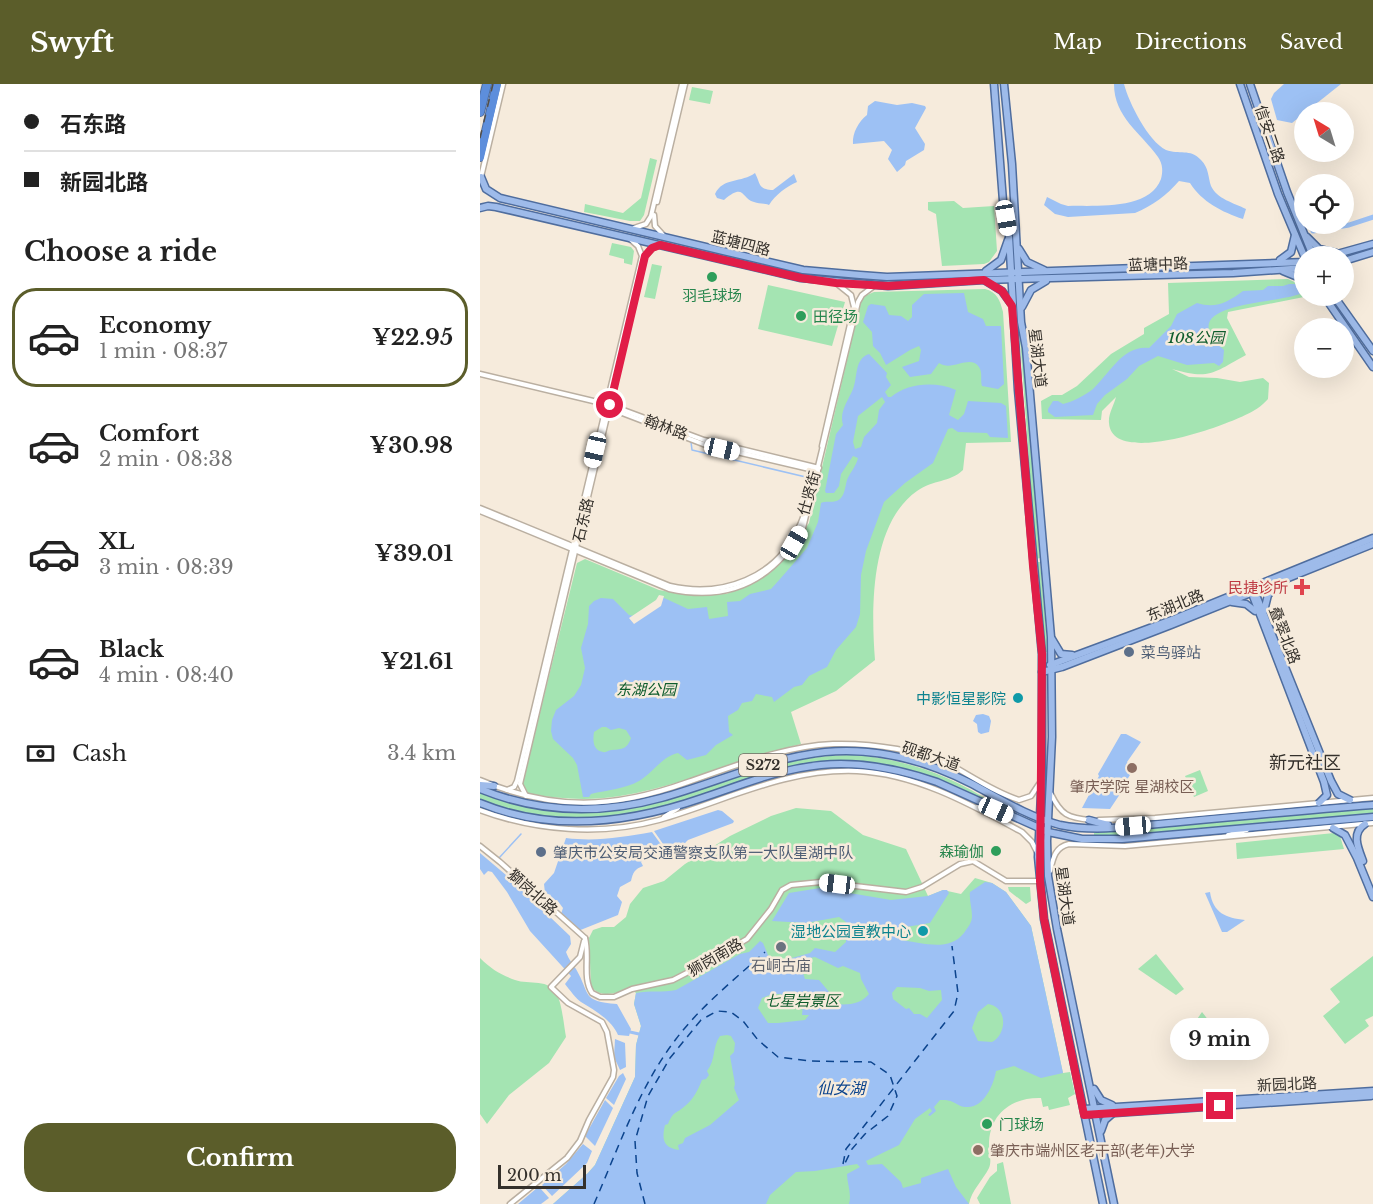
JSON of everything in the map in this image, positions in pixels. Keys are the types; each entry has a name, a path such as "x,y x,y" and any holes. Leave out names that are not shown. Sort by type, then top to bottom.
{"highway":[{"path":"480,112 487,84"},
{"path":"482,159 484,139 497,84"}],"main road":[{"name":"星湖大道","path":"994,84 1003,201 1026,348 1051,637 1051,794 1048,876 1114,1204"},
{"name":"星湖大道","path":"1004,84 1017,246 1012,306 1013,322 1042,669 1039,879 1044,919 1103,1204"},
{"name":"信安二路","path":"1240,84 1278,194 1299,246"},
{"name":"信安二路","path":"1251,84 1294,210"},
{"name":"蓝塘四路","path":"481,179 486,189 492,194 526,205 802,270 887,277 1015,276"},
{"path":"1278,194 1287,192"},
{"path":"523,213 522,207 526,205"},
{"name":"蓝塘四路","path":"480,208 492,206 801,278 836,283 912,285 983,276"},
{"path":"1304,234 1316,246"},
{"path":"1276,262 1291,252 1295,235"},
{"path":"1009,236 1001,260 983,276 1002,291 1012,306"},
{"path":"1354,250 1373,244"},
{"path":"1017,246 1028,262 1048,272"},
{"path":"705,256 707,247"},
{"path":"1354,258 1373,252"},
{"name":"蓝塘中路","path":"1015,276 1096,269 1294,261"},
{"path":"1211,264 1214,268 1212,274"},
{"path":"1096,269 1096,278"},
{"name":"蓝塘中路","path":"1015,276 1050,279 1096,278 1294,269"},
{"path":"801,278 802,270"},
{"path":"1280,270 1294,276"},
{"path":"912,276 917,282 912,285"},
{"path":"1020,310 1031,290 1050,279"},
{"path":"1341,306 1373,351"},
{"path":"1013,322 1021,322"},
{"path":"1354,340 1373,367"},
{"name":"东湖北路","path":"1252,591 1373,538"},
{"name":"东湖北路","path":"1083,656 1373,544"},
{"path":"1230,602 1246,604 1262,616 1268,595 1280,581"},
{"name":"叠翠北路","path":"1252,591 1328,782 1338,794 1350,800"},
{"name":"东湖北路","path":"1042,669 1230,602 1238,595"},
{"path":"1051,637 1061,654 1083,656"},
{"name":"砚都大道","path":"480,787 511,801 536,806 574,810 622,807 663,798 776,761 846,751 878,753 921,762 958,777 999,799 1049,821 1068,826 1093,828 1133,826 1373,805"},
{"name":"砚都大道","path":"480,803 534,818 559,821 599,821 637,817 682,805 767,776 819,765 866,765 901,771 946,786 1039,829 1070,838 1094,840 1132,838 1373,817"},
{"path":"1042,773 1047,775 1051,772"},
{"path":"1319,802 1326,795 1328,782"},
{"path":"480,787 494,786"},
{"path":"996,810 999,799"},
{"path":"1089,820 1114,827"},
{"path":"1365,824 1356,833 1355,847 1373,897"},
{"path":"1093,828 1094,840"},
{"path":"1333,828 1345,835 1355,847 1373,887"},
{"path":"1039,879 1044,874 1048,876"},
{"path":"1070,1042 1081,1040"},
{"path":"1090,1084 1101,1100 1115,1109 1105,1120 1100,1135"},
{"name":"新园北路","path":"1084,1112 1373,1094"},
{"path":"1092,1150 1102,1149"}],"street":[{"path":"481,179 482,159 502,84"},
{"path":"631,228 646,224 651,216 684,84"},
{"path":"665,236 656,229 653,217 684,84"},
{"path":"627,237 638,246 643,256 652,248 660,245"},
{"name":"石东路","path":"519,783 643,256"},
{"name":"仕贤街","path":"480,510 670,586 688,590 704,591 732,586 747,580 771,565 792,541 800,527 817,469 854,307 851,295 836,283"},
{"path":"817,469 858,302 867,290 876,285"},
{"name":"翰林路","path":"480,375 607,406 703,444 817,469"},
{"path":"480,780 526,797 550,801 578,803 610,801 687,783 774,754 812,746 840,744 879,746 906,751 940,762 1019,800 1031,796 1041,781"},
{"path":"480,810 522,823 553,827 606,828 658,820 762,785 817,773 869,772 935,788"},
{"path":"918,776 935,788 1022,832 1032,843 1038,857"},
{"path":"970,777 991,795"},
{"path":"506,790 519,783 526,797"},
{"path":"663,798 687,783"},
{"path":"1051,794 1058,809 1064,814 1077,819 1089,820 1155,818 1373,799"},
{"path":"550,801 574,810"},
{"path":"1278,813 1304,804"},
{"path":"658,820 682,805"},
{"path":"970,805 996,810"},
{"path":"534,818 553,827"},
{"path":"1133,826 1155,818"},
{"path":"1048,876 1054,855 1065,845 1109,847 1373,823"},
{"path":"1290,824 1323,828"},
{"path":"1218,838 1250,829"},
{"path":"1132,838 1163,842"},
{"name":"獅岗北路","path":"480,846 585,939"},
{"name":"狮岗南路","path":"585,939 590,991 600,997 614,997 632,989 673,980 747,939 771,909 782,890 791,885 821,882 906,892 922,887 960,864 973,861 1006,881 1039,879"},
{"path":"510,1204 567,1158 580,1141 589,1120 614,1077 607,1032 602,1022 568,1003 552,987 575,963 582,951 585,939"}],"green space":[{"path":"692,87 713,91 710,104 689,100"},
{"path":"650,158 657,160 644,215 640,221 584,212 585,204 623,213 641,198"},
{"path":"954,201 963,208 994,206 997,251 989,262 942,266 936,214 928,210 928,202"},
{"path":"612,243 631,247 634,251 632,265 624,263 624,259 609,255"},
{"path":"652,264 662,266 655,299 644,297"},
{"name":"108公园","path":"1288,279 1294,282 1294,299 1228,312 1227,318 1246,355 1211,373 1195,374 1172,369 1189,377 1240,382 1263,378 1269,383 1268,399 1246,415 1226,423 1177,438 1152,442 1131,442 1115,436 1109,420 1116,397 1102,411 1101,420 1042,419 1041,401 1052,395 1062,395 1077,386 1111,354 1144,334 1144,328 1169,314 1168,283"},
{"name":"田径场","path":"768,285 845,302 832,346 758,329"},
{"name":"东湖公园","path":"985,289 997,297 1003,312 1011,442 966,443 963,470 952,477 923,487 902,506 890,524 877,569 873,617 875,660 836,691 791,712 801,744 643,792 574,799 529,794 522,785 577,563 585,559 659,590 687,595 726,594 747,586 770,573 785,558 809,523 861,300 874,292"},
{"path":"1019,325 1040,558 1036,559"},
{"path":"1037,562 1040,562 1048,652 1046,652"},
{"path":"854,755 891,760 927,770 961,785 994,804 993,806 911,771 873,763 855,762 768,773 665,806 608,818 568,819 540,816 480,800 480,793 516,804 553,811 609,811 657,802 796,761 824,756"},
{"path":"1200,770 1208,791 1194,797 1185,776"},
{"name":"仙女湖","path":"796,808 831,811 863,835 906,849 928,896 943,890 961,894 975,878 992,883 1006,892 1031,926 1063,1073 1070,1072 1075,1094 1068,1098 1070,1105 1049,1110 1048,1106 1043,1107 1041,1098 1030,1098 1012,1104 1004,1110 993,1124 990,1134 989,1168 969,1204 553,1204 595,1165 635,1077 636,1045 641,1026 634,1004 636,993 630,988 605,994 591,987 589,938 593,930 614,927 626,917 630,904 643,888 664,881 685,864 730,836 771,816"},
{"path":"1373,808 1373,814 1115,838 1094,835 1094,833 1114,831"},
{"path":"1334,833 1340,836 1344,849 1237,859 1236,843"},
{"path":"1008,887 1030,887 1031,901 1026,904 1009,891"},
{"path":"1156,954 1184,989 1176,995 1138,969"},
{"path":"1373,956 1373,1016 1365,1020 1369,1026 1345,1044 1323,1016 1340,1002 1330,989"},
{"path":"480,958 510,978 544,984 554,990 560,1004 566,1037 549,1063 509,1095 487,1124 480,1114"},
{"path":"1202,1012 1213,1026 1186,1050 1180,1044"},
{"path":"1003,1162 1011,1204 980,1204 977,1198 990,1177 997,1171 997,1164"}],"water":[{"path":"1114,84 1124,84 1140,121 1159,145 1166,150 1193,154 1204,163 1211,186 1217,194 1246,209 1243,219 1213,206 1200,196 1190,183 1179,181 1159,200 1135,213 1068,217 1055,214 1044,205 1047,197 1068,206 1120,204 1145,197 1155,189 1161,179 1160,160 1123,115 1115,96"},
{"path":"1284,84 1341,84 1318,102 1294,102 1294,121 1292,123 1277,120 1271,99"},
{"path":"875,101 897,105 912,103 926,108 915,128 925,144 924,150 906,161 897,172 888,159 892,150 884,141 853,144 857,128 867,115 868,106"},
{"path":"755,173 760,185 768,189 773,190 794,174 797,182 782,191 769,205 756,203 739,192 724,200 717,198 715,194 723,185"},
{"path":"1294,284 1294,295 1235,307 1219,313 1210,322 1210,334 1224,350 1223,362 1219,366 1214,363 1187,365 1158,356 1139,366 1127,379 1105,395 1097,404 1093,415 1055,417 1048,412 1053,401 1063,404 1090,391 1124,355 1140,348 1149,348 1171,326 1177,314 1197,303 1216,305 1243,291 1263,290 1268,286"},
{"path":"964,293 968,312 983,319 986,326 1001,326 1004,384 998,389 982,386 980,369 971,362 949,366 939,363 931,374 910,377 902,367 919,361 921,350 919,346 886,365 880,353 873,346 872,332 863,322 868,306 871,304 885,306 889,315 901,316 908,321 912,317 912,305 924,294"},
{"path":"869,354 887,373 886,377 891,385 885,392 888,397 914,386 948,387 956,390 949,415 958,420 964,414 968,401 1001,403 1006,406 1008,438 990,437 987,433 958,432 952,428 948,429 933,463 884,502 866,551 861,575 860,614 856,627 836,650 827,667 809,676 802,685 794,687 774,702 772,697 756,694 752,701 742,703 738,710 728,716 729,732 733,735 716,745 706,755 687,760 678,753 672,755 634,784 583,797 577,765 573,758 553,739 551,731 556,710 574,696 581,685 585,668 581,648 588,624 589,606 601,598 613,599 629,615 634,616 662,597 688,609 707,607 709,619 728,616 727,602 740,601 750,594 771,589 807,548 818,522 821,503 835,501 842,497 847,480 857,461 858,458 853,456 841,474 839,486 834,493 826,493 836,434 843,425 843,411 853,389 859,364 864,356","holes":["882,397 885,402 879,410 877,423 864,437 861,447 855,449 853,442 858,416","602,727 611,730 619,728 626,730 631,738 628,744 622,749 599,751 594,744 594,732"]},
{"path":"976,715 989,716 991,721 989,732 981,734 978,732 977,724 973,721"},
{"path":"1121,734 1126,734 1141,742 1127,762 1130,767 1127,773 1130,775 1126,785 1110,809 1082,808 1091,791 1094,792 1096,789 1094,785 1098,774"},
{"path":"718,810 734,821 733,823 688,840 675,857 654,831"},
{"path":"652,832 665,850 655,848 645,854 641,862 643,866 635,871 631,881 620,887 617,896 622,902 618,915 578,931 561,914 563,908 557,900 553,903 548,899 551,895 545,893 544,884 554,873 566,838 599,839"},
{"path":"480,853 570,936 571,944 566,952 589,995 598,1001 617,1004 631,1029 629,1036 618,1035 607,1020 579,1001 573,994 565,984 571,976 530,931 492,872 488,871 484,875 480,869"},
{"name":"仙女湖","path":"985,882 992,883 1006,892 1031,926 1063,1073 1041,1078 1014,1066 996,1071 987,1094 978,1104 963,1107 940,1100 934,1107 936,1111 930,1116 928,1115 932,1111 930,1108 915,1119 899,1145 866,1161 868,1165 882,1164 901,1182 903,1188 921,1183 921,1178 948,1169 956,1187 969,1204 849,1204 847,1174 860,1167 857,1164 796,1172 770,1195 766,1204 553,1204 595,1165 635,1077 636,1045 641,1026 634,1004 636,993 676,990 740,954 749,952 760,941 768,955 779,966 789,965 792,958 810,953 815,948 835,952 846,942 846,922 839,917 806,923 772,921 789,893 820,888 891,900 928,896 947,890 949,893 930,923 900,928 902,940 935,945 951,943 958,939 968,927 972,916 970,892","holes":["815,957 838,968 843,966 860,973 869,994 864,999 851,1004 816,1002 815,998 830,999 830,993 819,980 805,979 802,970 809,958","897,987 920,988 929,991 941,990 942,1000 927,1018 914,1014 909,1008 906,1009 893,999 892,993","772,994 781,994 790,1003 803,1005 802,1015 809,1015 805,1020 768,1023 758,1008 762,998","988,1004 995,1006 1002,1015 1001,1033 992,1042 978,1041 972,1028 978,1012","727,1035 731,1036 735,1043 734,1052 730,1056 734,1088 739,1100 710,1125 685,1138 683,1143 678,1145 679,1150 673,1149 664,1142 665,1125 690,1101 702,1080 709,1075 707,1071 720,1036"]},
{"path":"1210,892 1217,910 1226,916 1245,920 1227,932 1222,932 1205,893"},
{"path":"615,1039 625,1043 626,1067 620,1070 614,1057"},
{"path":"623,1073 626,1079 614,1105 606,1098"},
{"path":"605,1100 613,1108 595,1146 585,1136"},
{"path":"583,1144 592,1151 587,1163 552,1196 542,1185 566,1164"},
{"path":"540,1188 549,1198 541,1204 518,1204"}],"pier":[{"path":"659,595 664,596 661,606 634,624 629,618 656,600"}],"waterway":[{"path":"1354,223 1373,217"},
{"path":"691,442 692,450 810,478"},
{"path":"499,858 521,834"},
{"path":"630,1032 639,1034"}],"ferry route":[{"path":"843,1164 846,1149 954,1011 958,993 952,946"},
{"path":"594,1204 630,1119 663,1058 696,1015 765,952"},
{"path":"645,1204 637,1173 635,1141 648,1096 670,1058 701,1020 717,1011 731,1012 743,1021 758,1040 778,1057 810,1061 871,1062 890,1075 897,1096 888,1116 865,1134 852,1149 843,1167"}],"railway":[{"path":"480,138 493,84"}],"place":[{"name":"羽毛球场","path":"712,277"},
{"name":"田径场","path":"801,316"},
{"name":"民捷诊所","path":"1302,587"},
{"name":"菜鸟驿站","path":"1129,652"},
{"name":"中影恒星影院","path":"1018,698"},
{"name":"肇庆学院 星湖校区","path":"1132,768"},
{"name":"森瑜伽","path":"996,851"},
{"name":"肇庆市公安局交通警察支队第一大队星湖中队","path":"541,852"},
{"name":"湿地公园宣教中心","path":"923,931"},
{"name":"石峒古庙","path":"781,947"},
{"name":"门球场","path":"987,1124"},
{"name":"肇庆市端州区老干部(老年)大学","path":"978,1150"}],"district":[{"name":"新元社区","path":"1305,763"}],"route":[{"path":"610,405 645,256 652,248 660,245 801,278 836,283 888,286 984,280 1002,291 1012,306 1042,654 1042,773 1038,857 1040,881 1044,919 1082,1095 1084,1115 1220,1106"}],"park label":[{"name":"七星岩景区","path":"802,1000"}]}
